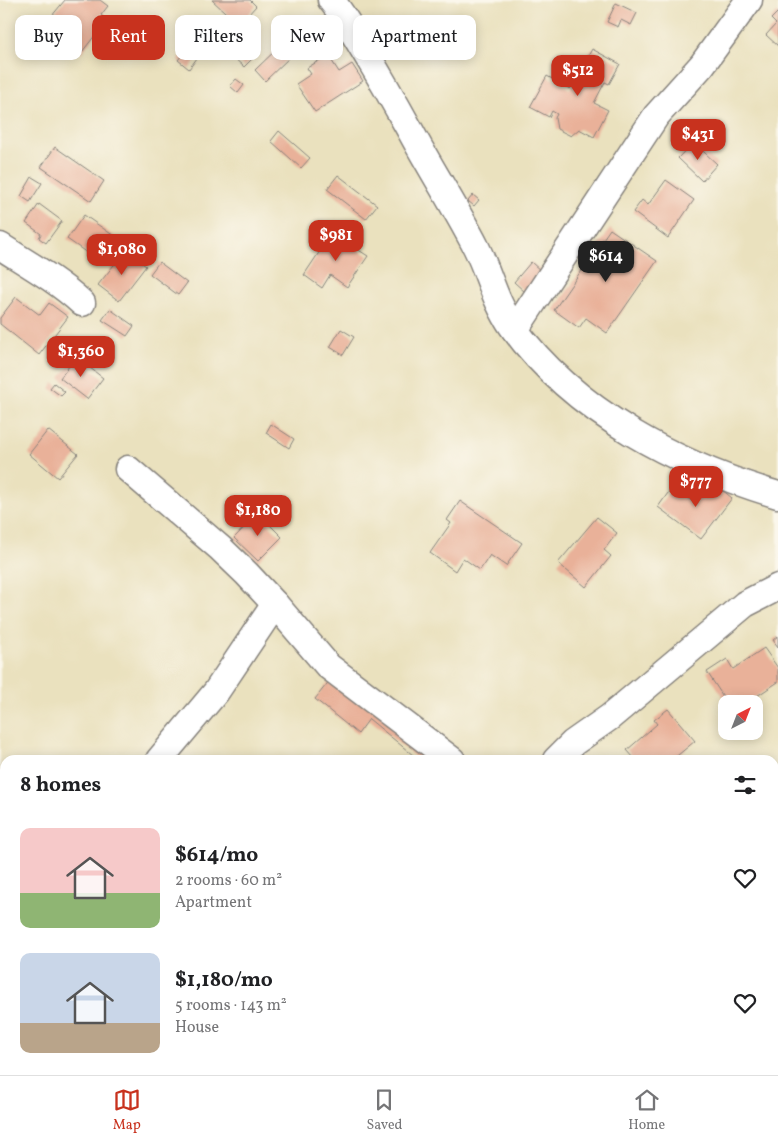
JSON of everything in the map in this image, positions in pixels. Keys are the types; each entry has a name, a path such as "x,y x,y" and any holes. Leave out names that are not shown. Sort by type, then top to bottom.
{"street":[{"path":"331,0 391,96 476,248 495,296 515,330 535,355 572,390 626,430 674,455 732,480 778,495"},
{"path":"515,330 656,116 702,65 749,0"},
{"path":"0,246 35,268 82,303"},
{"path":"128,469 220,548 275,604 328,666 445,755"},
{"path":"561,755 573,743 610,717 745,604 778,587"},
{"path":"163,755 216,692 275,604"}],"building":[{"path":"65,0 100,0 108,6 101,15 92,15 92,39 82,52 82,15 53,15"},
{"path":"212,0 250,0 256,6 248,15 228,15"},
{"path":"616,3 637,13 631,25 621,20 618,27 607,22"},
{"path":"778,12 778,46 766,35 776,24 771,19"},
{"path":"592,49 620,64 609,84 605,82 594,103 608,110 594,137 579,129 571,136 557,129 555,118 557,114 552,111 549,117 530,107 547,76 570,89"},
{"path":"271,55 271,60 287,60 265,81 255,70"},
{"path":"178,60 196,60 189,69"},
{"path":"236,60 251,60 244,67"},
{"path":"320,60 331,60 339,72 352,64 363,81 315,112 296,84 311,74 307,68"},
{"path":"236,79 244,85 238,93 230,86"},
{"path":"279,131 310,158 301,168 271,141"},
{"path":"693,142 717,164 702,181 678,158"},
{"path":"55,147 104,181 91,201 41,167"},
{"path":"338,175 377,205 366,219 327,189"},
{"path":"32,177 42,183 30,202 21,196"},
{"path":"666,180 694,200 668,238 633,212 642,200 648,205"},
{"path":"473,195 479,200 474,206 468,201"},
{"path":"39,204 62,221 46,243 39,238 41,234 26,223"},
{"path":"84,215 114,236 97,260 67,239"},
{"path":"610,229 657,261 607,333 586,318 579,328 554,310"},
{"path":"332,233 368,256 347,287 330,275 322,288 304,275"},
{"path":"125,251 146,266 119,301 98,285"},
{"path":"159,262 187,283 178,295 150,274"},
{"path":"531,262 542,272 525,292 514,282"},
{"path":"16,297 40,315 49,303 68,317 39,355 0,324 0,318"},
{"path":"110,309 134,326 127,336 102,320"},
{"path":"341,329 354,337 343,355 330,347"},
{"path":"76,357 103,378 87,399 60,378"},
{"path":"54,383 65,392 61,396 50,388"},
{"path":"271,424 294,439 289,448 266,433"},
{"path":"48,430 78,454 58,478 29,454"},
{"path":"711,481 732,498 701,539 658,507 673,486 695,503"},
{"path":"460,501 522,543 506,566 490,555 480,570 463,558 455,571 430,553 451,523 447,520"},
{"path":"258,513 282,537 258,561 234,538"},
{"path":"597,517 617,533 604,550 611,556 586,587 558,563"},
{"path":"778,636 778,647 773,640"},
{"path":"764,648 778,668 778,682 758,695 722,695 707,672 727,659 733,669"},
{"path":"334,675 433,755 413,755 369,719 358,734 315,699"},
{"path":"668,709 695,741 678,755 631,755 627,750 657,724 654,720"}]}
